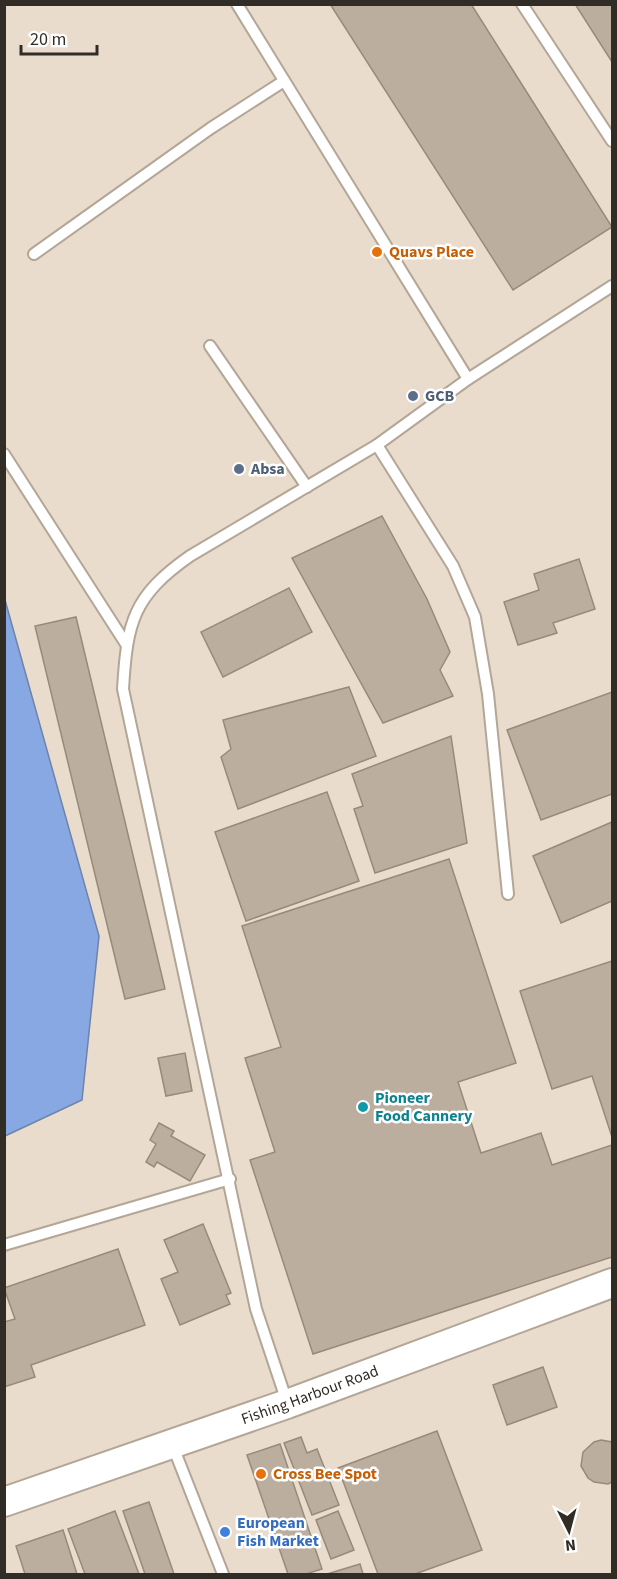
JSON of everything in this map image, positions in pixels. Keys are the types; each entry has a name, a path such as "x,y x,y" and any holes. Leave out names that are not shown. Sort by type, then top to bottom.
{"street":[{"name":"Fishing Harbour Road","path":"4,1502 287,1404 612,1283"}],"lane":[{"path":"237,4 468,379"},
{"path":"522,4 612,141"},
{"path":"34,254 211,128 284,81"},
{"path":"287,1404 256,1309 230,1179 123,689 126,644 136,612 161,577 190,556 377,446 468,379 612,286"},
{"path":"210,346 307,487"},
{"path":"377,446 453,566 475,617 488,694 508,894"},
{"path":"4,454 126,644"},
{"path":"4,1245 230,1179"},
{"path":"172,1444 223,1575"}],"water":[{"path":"5,600 99,936 82,1100 5,1136"}],"building":[{"path":"330,4 471,4 612,227 513,290"},
{"path":"575,4 612,4 612,62"},
{"path":"382,516 427,599 450,652 440,670 453,696 383,723 292,558"},
{"path":"579,559 595,609 553,623 557,633 518,645 504,602 539,590 534,574"},
{"path":"289,588 312,632 223,677 201,632"},
{"path":"76,617 165,989 125,999 35,626"},
{"path":"349,687 376,756 238,809 221,757 231,749 223,720"},
{"path":"612,692 612,794 541,820 507,730"},
{"path":"451,736 467,843 375,873 354,809 363,806 352,774"},
{"path":"327,792 359,881 246,921 215,832"},
{"path":"612,822 612,901 561,923 533,856"},
{"name":"Pioneer Food Cannery","path":"449,859 516,1063 458,1082 481,1153 541,1133 552,1165 612,1145 612,1257 313,1354 250,1160 275,1152 245,1058 281,1047 242,926"},
{"path":"612,961 612,1137 592,1076 552,1089 520,991"},
{"path":"185,1053 192,1091 166,1096 158,1058"},
{"path":"159,1123 174,1131 171,1136 205,1155 190,1181 157,1162 154,1167 146,1162 156,1144 150,1140"},
{"path":"203,1224 231,1293 226,1295 230,1304 180,1325 161,1279 178,1272 164,1240"},
{"path":"118,1249 145,1325 31,1365 35,1377 4,1387 4,1322 15,1319 4,1288"},
{"path":"543,1367 557,1407 507,1425 493,1385"},
{"path":"437,1431 482,1550 415,1574 378,1574 338,1468"},
{"path":"301,1437 307,1453 317,1449 339,1505 312,1515 284,1443"},
{"path":"601,1440 612,1442 612,1482 608,1484 594,1482 588,1478 581,1466 583,1452 594,1442"},
{"path":"280,1444 322,1569 306,1574 288,1574 247,1455"},
{"path":"149,1502 174,1574 145,1574 123,1511"},
{"path":"115,1511 139,1574 85,1574 68,1529"},
{"path":"338,1511 354,1550 331,1559 316,1520"},
{"path":"63,1530 77,1574 25,1574 16,1546"},
{"path":"360,1564 363,1574 327,1574"}],"place":[{"name":"Quavs Place","path":"377,252"},
{"name":"GCB","path":"413,396"},
{"name":"Absa","path":"239,469"},
{"name":"Pioneer Food Cannery","path":"363,1107"},
{"name":"Cross Bee Spot","path":"261,1474"},
{"name":"European Fish Market","path":"225,1532"}]}
